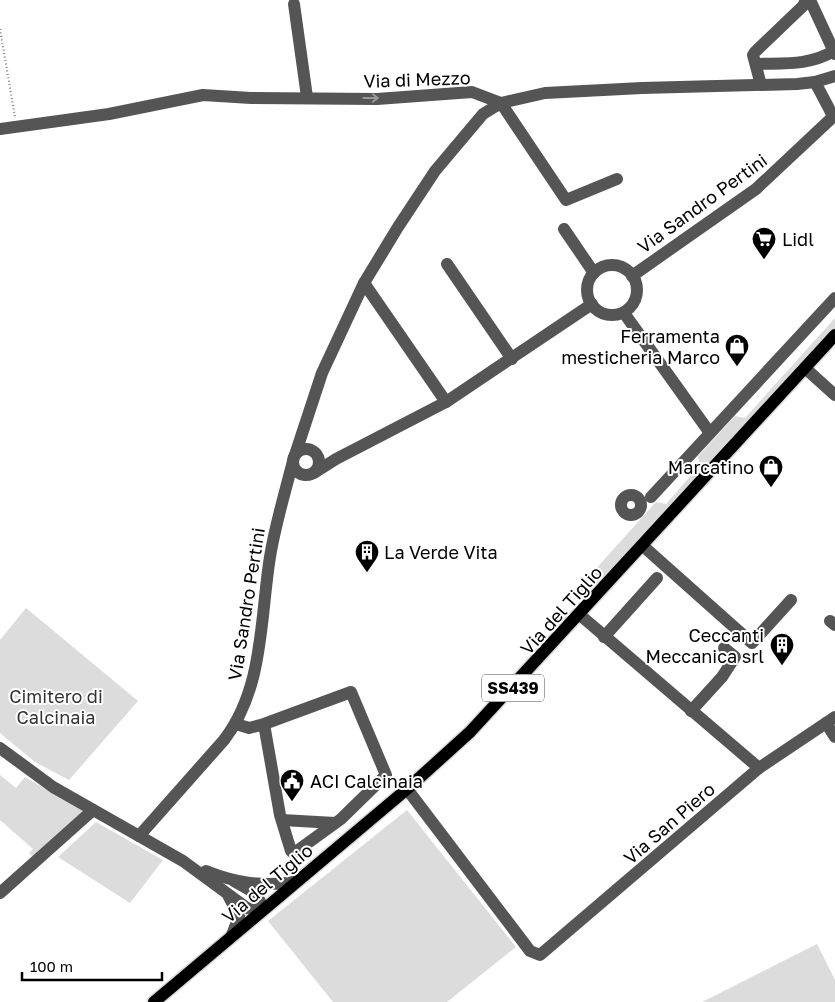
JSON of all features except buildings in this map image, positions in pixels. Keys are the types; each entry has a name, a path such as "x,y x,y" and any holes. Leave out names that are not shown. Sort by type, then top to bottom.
{"main road":[{"name":"Via del Tiglio","path":"154,1002 407,789 470,732 580,615 835,335"}],"street":[{"path":"761,85 755,52 797,12 806,0"},
{"path":"756,64 792,64 810,61 834,53 810,0"},
{"path":"294,4 307,97"},
{"path":"617,179 566,200 500,103 545,93 815,82 835,76"},
{"path":"815,82 834,116"},
{"name":"Via di Mezzo","path":"0,129 110,114 203,95 322,98 422,97 472,92 500,103"},
{"name":"Via Sandro Pertini","path":"139,836 236,724 245,706 255,673 270,558 294,458 322,373 364,283 398,227 435,172 475,121 500,103"},
{"name":"Via Sandro Pertini","path":"632,276 756,189 834,116"},
{"path":"564,229 594,273 588,288 592,304 598,311 609,315 624,313 710,433"},
{"path":"448,264 512,359"},
{"name":"Via Sandro Pertini","path":"594,273 612,266 625,269 632,276 636,282 637,294 632,306 624,313"},
{"path":"364,283 446,402"},
{"path":"650,497 637,498 627,496 621,506 628,515 639,511 835,298"},
{"path":"286,490 294,482 336,458 446,402 592,304"},
{"path":"805,368 835,395"},
{"path":"302,432 305,444 314,451 326,458 336,458"},
{"path":"302,449 314,451 320,460 320,465 311,474 297,472 294,458 302,449"},
{"path":"637,498 640,503 639,511"},
{"path":"643,546 752,643 791,600"},
{"path":"604,637 657,578"},
{"path":"580,615 759,768"},
{"path":"691,711 722,677 734,657 724,648"},
{"path":"236,724 253,728 351,692 386,775 335,823 294,853 291,851 282,820 264,724"},
{"path":"830,720 835,736"},
{"name":"Via San Piero","path":"407,789 530,951 540,955 759,768 830,720"},
{"path":"0,748 29,771 183,861 247,908 263,910 257,894 234,881 183,861"},
{"path":"0,893 93,810"},
{"path":"346,813 360,828"},
{"path":"282,820 335,823"},
{"path":"234,881 261,885 295,882"},
{"path":"223,889 233,902 239,916 232,935"}],"path":[{"path":"0,29 17,127"}],"green space":[{"path":"835,318 835,327 583,603 575,592 656,502 666,504 700,465 698,456 735,416 745,418"},
{"name":"Cimitero di Calcinaia","path":"26,608 138,701 69,780 35,762 0,733 0,640"},
{"path":"0,775 16,788 25,777 83,811 32,856 29,853 33,849 0,820"},
{"path":"407,810 516,947 447,1002 333,1002 268,921"},
{"path":"96,822 163,860 130,903 58,857"},
{"path":"817,944 835,980 835,1002 702,1002"}],"place":[{"name":"Lidl","path":"764,260"},
{"name":"Ferramenta mesticheria Marco","path":"737,367"},
{"name":"Marcatino","path":"771,488"},
{"name":"La Verde Vita","path":"367,573"},
{"name":"Ceccanti Meccanica srl","path":"782,666"},
{"name":"ACI Calcinaia","path":"292,802"}]}
